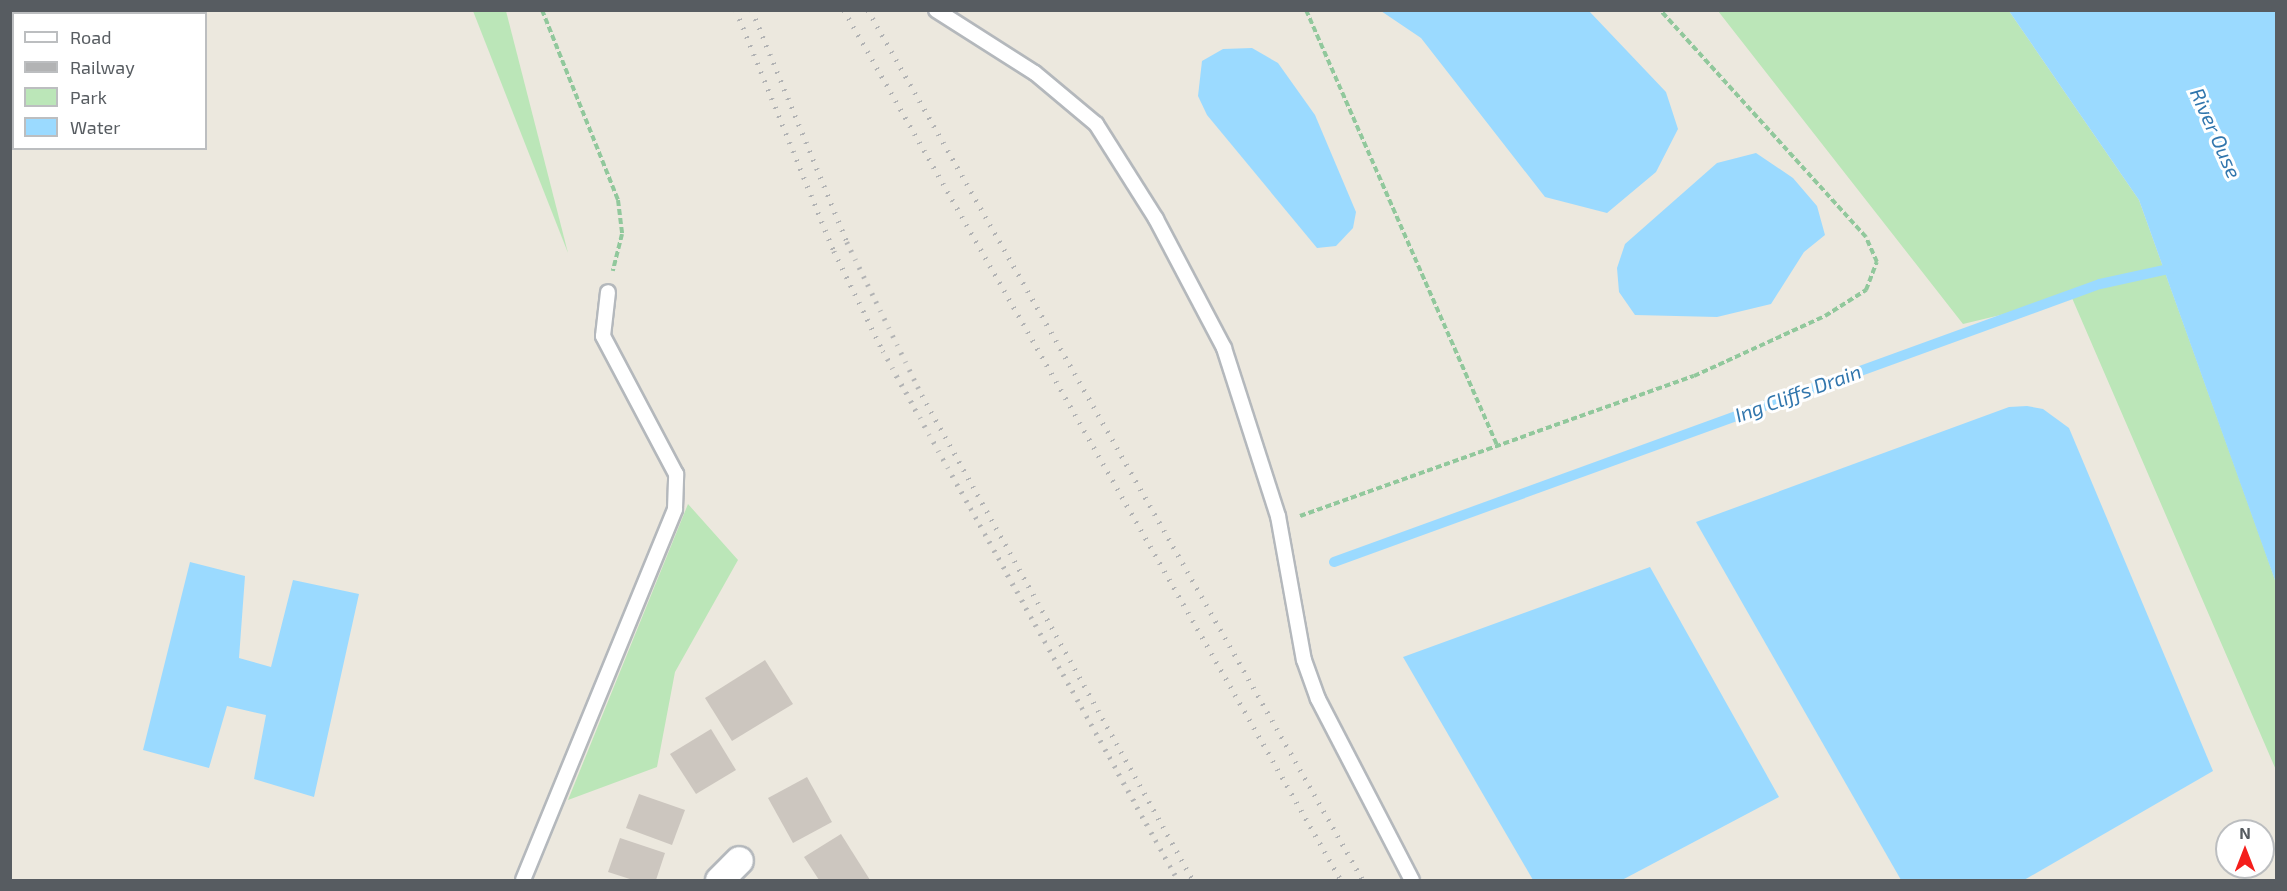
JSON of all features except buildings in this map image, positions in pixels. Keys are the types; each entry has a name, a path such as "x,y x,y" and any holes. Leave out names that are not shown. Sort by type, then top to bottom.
{"street":[{"path":"719,880 739,860"}],"lane":[{"path":"936,10 1035,73 1096,124 1156,219 1224,348 1279,523 1311,680 1412,880"},
{"path":"523,880 675,509 676,474 603,336 608,292"}],"path":[{"path":"542,10 618,200 622,234 608,292"},
{"path":"1306,10 1498,447"},
{"path":"1279,523 1694,376 1825,316 1866,290 1877,262 1866,237 1660,10"}],"green space":[{"path":"473,11 506,11 568,253"},
{"path":"1718,11 2009,11 2139,200 2264,548 2276,583 2276,770 2072,298 1963,324"},
{"path":"688,504 738,560 675,672 657,767 568,800"}],"water":[{"path":"1381,11 1589,11 1666,92 1678,129 1656,172 1607,213 1545,197 1421,38"},
{"name":"River Ouse","path":"2009,11 2276,11 2276,583 2139,200"},
{"path":"1252,48 1278,63 1315,115 1356,212 1353,228 1336,246 1317,248 1207,115 1198,96 1202,61 1223,49"},
{"path":"1756,153 1793,178 1817,206 1825,235 1804,252 1771,304 1717,317 1635,315 1619,292 1617,268 1625,244 1717,163"},
{"path":"2027,406 2043,409 2069,428 2213,771 2024,880 1901,880 1696,522 2009,407"},
{"path":"190,562 245,576 239,658 271,667 293,580 359,594 314,797 254,779 266,715 227,706 209,768 143,750"},
{"path":"1650,567 1779,797 1622,880 1533,880 1403,657"}],"waterway":[{"name":"Ing Cliffs Drain","path":"1334,562 2100,284 2177,267"}],"railway":[{"path":"736,10 834,251 883,351 1178,880"},
{"path":"752,10 847,242 922,395 1193,880"},
{"path":"844,10 1341,880"},
{"path":"868,10 1363,880"}]}
